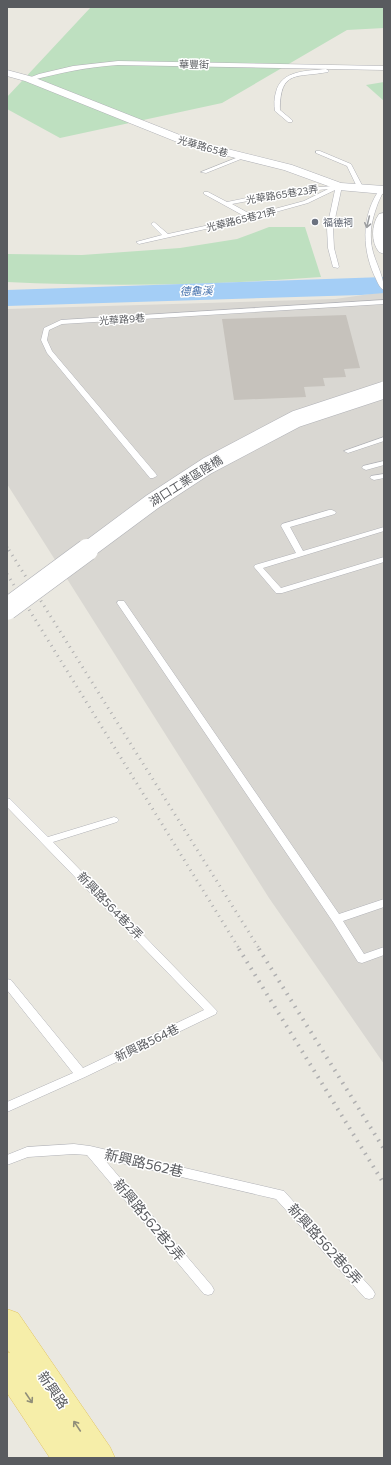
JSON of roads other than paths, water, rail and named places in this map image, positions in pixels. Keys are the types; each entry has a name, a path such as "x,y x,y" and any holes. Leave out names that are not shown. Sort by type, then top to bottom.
{"main road":[{"name":"新興路","path":"12,1346 69,1458"},
{"name":"新興路","path":"12,1346 99,1458"}],"street":[{"path":"7,73 29,79"},
{"name":"光華路65巷","path":"29,79 191,144 288,167 311,177 340,186 361,189 383,189"},
{"path":"384,217 380,234 384,249"},
{"name":"湖口工業區陸橋","path":"7,608 152,502 207,466 296,419 384,390"}],"lane":[{"name":"華豐街","path":"29,79 59,69 118,63 384,68"},
{"path":"290,121 277,110 276,96 281,83 294,74 377,68"},
{"path":"318,152 349,165 361,189"},
{"path":"204,172 243,157"},
{"path":"336,267 331,248 330,228 340,186"},
{"name":"光華路65巷23弄","path":"225,204 291,191 340,186"},
{"name":"光華路65巷21弄","path":"139,242 251,217 306,202 340,186"},
{"path":"383,189 368,220 366,233 368,251 384,288"},
{"path":"206,193 251,217"},
{"path":"154,224 167,236"},
{"name":"光華路9巷","path":"153,476 50,352 44,340 46,329 60,322 384,302"},
{"path":"348,451 384,439"},
{"path":"366,468 384,462"},
{"path":"374,478 384,476"},
{"path":"301,554 284,526 332,512"},
{"path":"384,529 258,567 279,591 384,559"},
{"path":"121,603 337,919 362,959 384,951"},
{"name":"新興路564巷2弄","path":"7,801 212,1012"},
{"path":"46,841 114,820"},
{"path":"337,919 384,903"},
{"path":"7,983 81,1074"},
{"name":"新興路564巷","path":"7,1107 212,1012"},
{"name":"新興路562巷","path":"7,1160 27,1152 74,1149 90,1151 280,1195"},
{"name":"新興路562巷2弄","path":"90,1151 208,1290"},
{"name":"新興路562巷6弄","path":"280,1195 370,1294"}],"waterway":[{"name":"德龜溪","path":"7,298 361,287 384,285"}],"railway":[{"path":"7,547 9,551"},
{"path":"9,550 260,950"},
{"path":"7,574 240,950"},
{"path":"239,949 384,1184"},
{"path":"259,949 384,1149"}],"place":[{"name":"福德祠","path":"315,222"}]}
